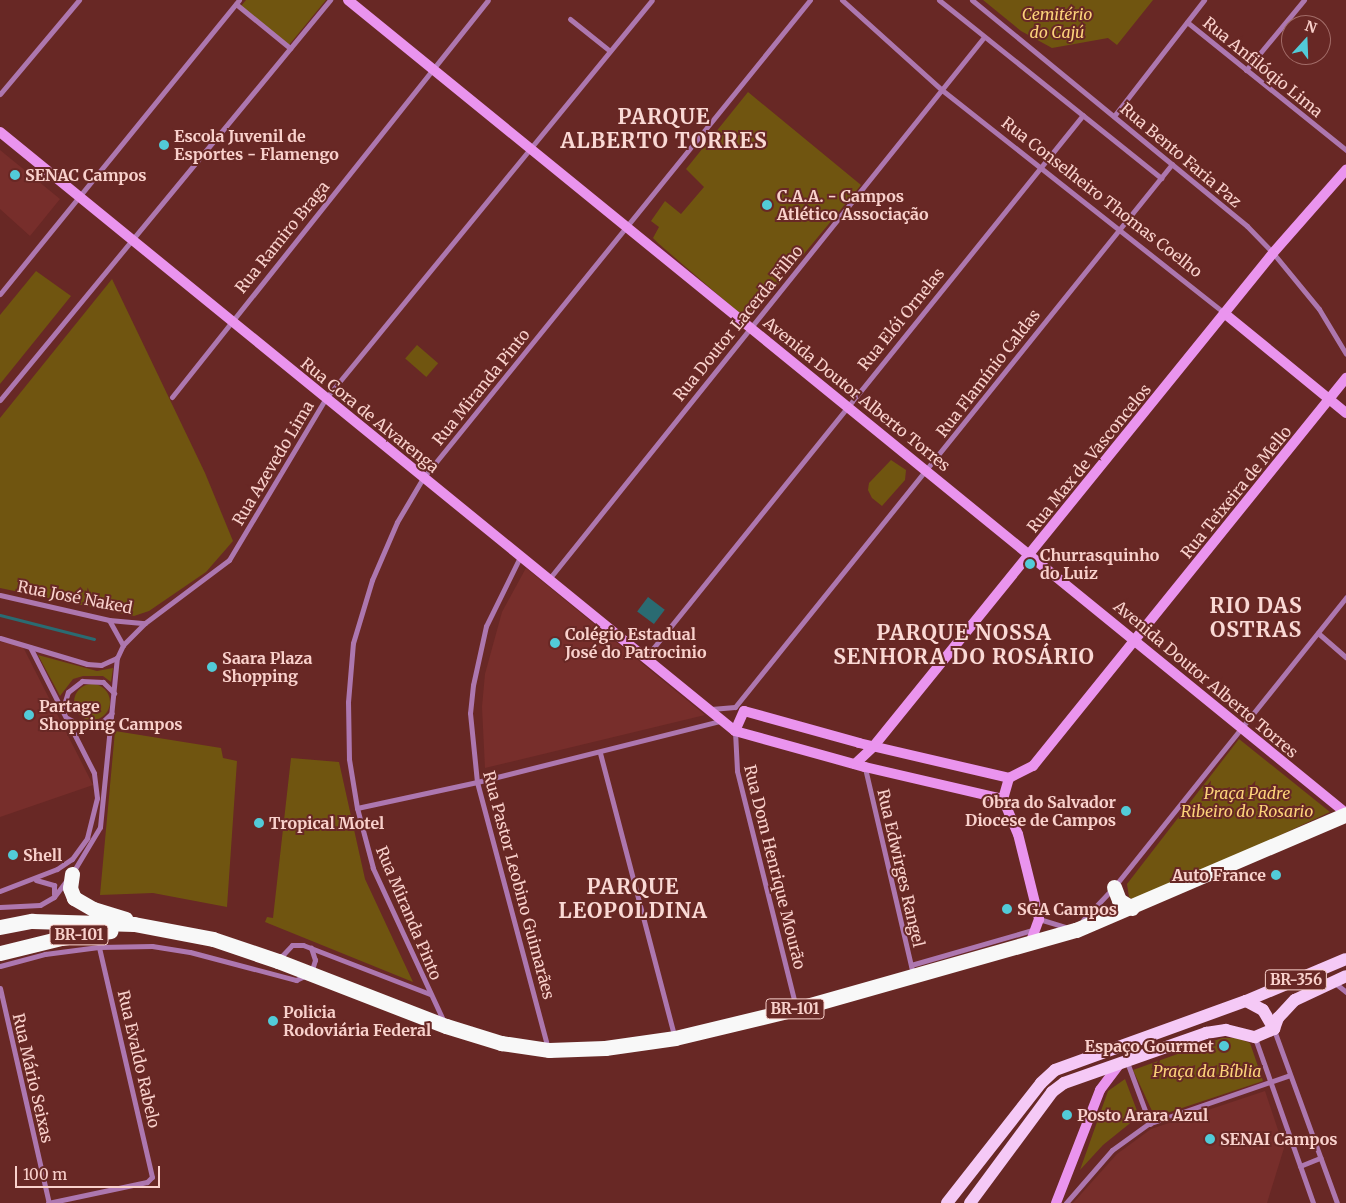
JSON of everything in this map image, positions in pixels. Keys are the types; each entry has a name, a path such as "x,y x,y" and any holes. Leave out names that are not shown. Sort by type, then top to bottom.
{"highway":[{"name":"BR-101","path":"0,927 32,921 134,924 214,940 311,973 446,1026 502,1043 548,1050 605,1048 675,1038 796,1009 855,994 912,969 1030,944 1132,908 1346,814"},
{"path":"72,874 70,888 74,898 93,909 160,930"},
{"path":"1114,887 1119,900 1132,908"},
{"name":"BR-101","path":"0,953 81,935 160,930"}],"main road":[{"name":"Avenida Doutor Alberto Torres","path":"348,0 928,470 1346,814"},
{"name":"Rua Cora de Alvarenga","path":"0,132 77,198 646,657 720,721 735,731 860,766 1003,799"},
{"name":"Rua Max de Vasconcelos","path":"860,766 873,747 1224,313 1346,170"},
{"name":"Rua Conselheiro Thomas Coelho","path":"1224,313 1346,413"},
{"name":"Rua Teixeira de Mello","path":"1009,778 1033,766 1346,378"},
{"path":"735,731 740,709 873,747 1009,778 1003,799 1018,834 1038,924 1030,944"},
{"name":"BR-356","path":"947,1203 1031,1096 1055,1070 1246,1001 1346,959"},
{"name":"BR-356","path":"1274,1029 1278,1018 1295,1000 1346,976"},
{"path":"970,1203 1058,1087 1077,1077 1206,1033 1226,1030 1255,1037 1274,1029 1263,1010 1246,1001"},
{"path":"1056,1203 1100,1090 1123,1062"},
{"path":"1026,1128 1017,1120 1031,1096"}],"street":[{"path":"0,94 79,0"},
{"path":"0,400 330,0"},
{"name":"Rua Ramiro Braga","path":"172,397 488,0"},
{"name":"Rua Azevedo Lima","path":"0,907 27,908 54,897 84,858 100,827 113,713 117,658 123,645 145,623 229,560 326,398 652,0"},
{"name":"Rua Miranda Pinto","path":"446,1026 373,868 357,808 349,759 348,702 353,643 372,580 397,522 423,478 810,0"},
{"name":"Rua Conselheiro Thomas Coelho","path":"842,0 942,90 1224,313"},
{"name":"Rua Bento Faria Paz","path":"939,0 1161,178"},
{"name":"Rua Bento Faria Paz","path":"972,0 1247,226 1274,253 1319,309 1346,354"},
{"path":"1114,116 1204,0"},
{"path":"1246,70 1304,0"},
{"path":"0,294 237,2 290,48"},
{"path":"570,19 610,51"},
{"name":"Rua Anfilóqio Lima","path":"1187,22 1346,150"},
{"name":"Rua Doutor Lacerda Filho","path":"549,579 984,37"},
{"name":"Rua Elói Ornelas","path":"646,657 1083,115"},
{"name":"Rua Flamínio Caldas","path":"740,709 1118,228 1172,164"},
{"name":"Rua Pastor Leobino Guimarães","path":"520,556 486,626 474,676 470,713 477,782 548,1050"},
{"name":"Rua José Naked","path":"0,595 109,620 145,623"},
{"path":"912,969 1038,924 1065,927 1077,924 1114,887 1346,597"},
{"path":"109,620 123,645"},
{"path":"1318,633 1346,657"},
{"path":"0,638 87,664 101,665 117,658"},
{"path":"0,891 30,880 72,859 87,838 94,818 97,798 94,773 63,708 30,647"},
{"path":"63,708 68,692 82,681 103,682 114,693"},
{"path":"705,708 740,709"},
{"path":"67,717 80,724 95,725 113,713"},
{"path":"357,808 600,753 720,721"},
{"name":"Rua Dom Henrique Mourão","path":"735,731 737,771 796,1009"},
{"path":"600,753 675,1038"},
{"name":"Rua Edwirges Rangel","path":"860,766 912,969"},
{"path":"30,880 48,881 54,885 54,897"},
{"path":"278,961 292,945 311,948 430,994"},
{"path":"0,966 45,954 99,946 152,946 190,952 289,980 304,979 311,973 315,960 311,948"},
{"name":"Rua Evaldo Rabelo","path":"49,1203 147,1182 152,1177 99,946"},
{"path":"1332,981 1346,992"},
{"name":"Rua Mário Seixas","path":"0,988 49,1203"},
{"path":"1274,1029 1336,1203"},
{"path":"1255,1037 1313,1203"},
{"path":"1123,1062 1150,1124"},
{"path":"1066,1203 1112,1150 1150,1124 1290,1075"},
{"path":"1300,1166 1320,1158"}],"shaded area":[{"name":"SENAC Campos","path":"0,150 60,199 30,236 0,209"},
{"name":"Colégio Estadual José do Patrocinio","path":"526,568 705,715 485,768 482,707 485,674 502,612"},
{"name":"Partage Shopping Campos","path":"0,642 22,645 93,785 0,817"},
{"name":"SENAI Campos","path":"1265,1091 1284,1148 1267,1203 1073,1203 1117,1154 1151,1129"}],"green space":[{"path":"246,0 326,0 289,45 241,6"},
{"name":"Cemitério do Cajú","path":"983,0 1153,0 1117,45 1108,38 1052,48 1021,31"},
{"name":"C.A.A. - Campos Atlético Associação","path":"748,92 861,185 770,295 747,317 738,312 653,238 659,227 651,221 665,201 681,214 704,187 686,169"},
{"path":"36,271 71,296 0,384 0,315"},
{"path":"112,279 205,473 233,541 206,572 149,611 134,616 0,588 0,418"},
{"path":"417,345 438,363 426,377 405,359"},
{"path":"891,460 906,470 905,480 882,506 872,498 868,490 869,483"},
{"path":"38,655 97,671 113,668 111,682 103,676 83,676 73,679 60,696"},
{"path":"92,684 105,689 110,702 105,715 92,720 79,715 74,702 79,689"},
{"path":"115,731 221,748 223,758 237,761 227,907 153,893 100,895"},
{"name":"Praça Padre Ribeiro do Rosario","path":"1239,739 1330,812 1137,902 1129,897 1127,884"},
{"path":"291,758 339,762 365,879 413,982 265,922 267,917 273,918"},
{"name":"Praça da Bíblia","path":"1222,1038 1237,1038 1250,1043 1263,1081 1161,1115 1153,1113 1133,1070"},
{"path":"1125,1079 1139,1116 1103,1145 1080,1170 1108,1091"}],"water":[{"path":"648,597 665,610 654,624 637,611"}],"waterway":[{"path":"0,615 94,639"}],"place":[{"name":"Escola Juvenil de Esportes - Flamengo","path":"164,145"},
{"name":"SENAC Campos","path":"15,175"},
{"name":"C.A.A. - Campos Atlético Associação","path":"767,205"},
{"name":"Churrasquinho do Luiz","path":"1030,564"},
{"name":"Colégio Estadual José do Patrocinio","path":"555,643"},
{"name":"Saara Plaza Shopping","path":"212,667"},
{"name":"Partage Shopping Campos","path":"29,715"},
{"name":"Obra do Salvador Diocese de Campos","path":"1126,811"},
{"name":"Tropical Motel","path":"259,823"},
{"name":"Shell","path":"13,855"},
{"name":"Auto France","path":"1276,875"},
{"name":"SGA Campos","path":"1007,909"},
{"name":"Policia Rodoviária Federal","path":"273,1021"},
{"name":"Espaço Gourmet","path":"1224,1046"},
{"name":"Posto Arara Azul","path":"1067,1115"},
{"name":"SENAI Campos","path":"1210,1139"}],"district":[{"name":"PARQUE ALBERTO TORRES","path":"664,129"},
{"name":"RIO DAS OSTRAS","path":"1256,618"},
{"name":"PARQUE NOSSA SENHORA DO ROSÁRIO","path":"964,645"},
{"name":"PARQUE LEOPOLDINA","path":"633,899"}]}
